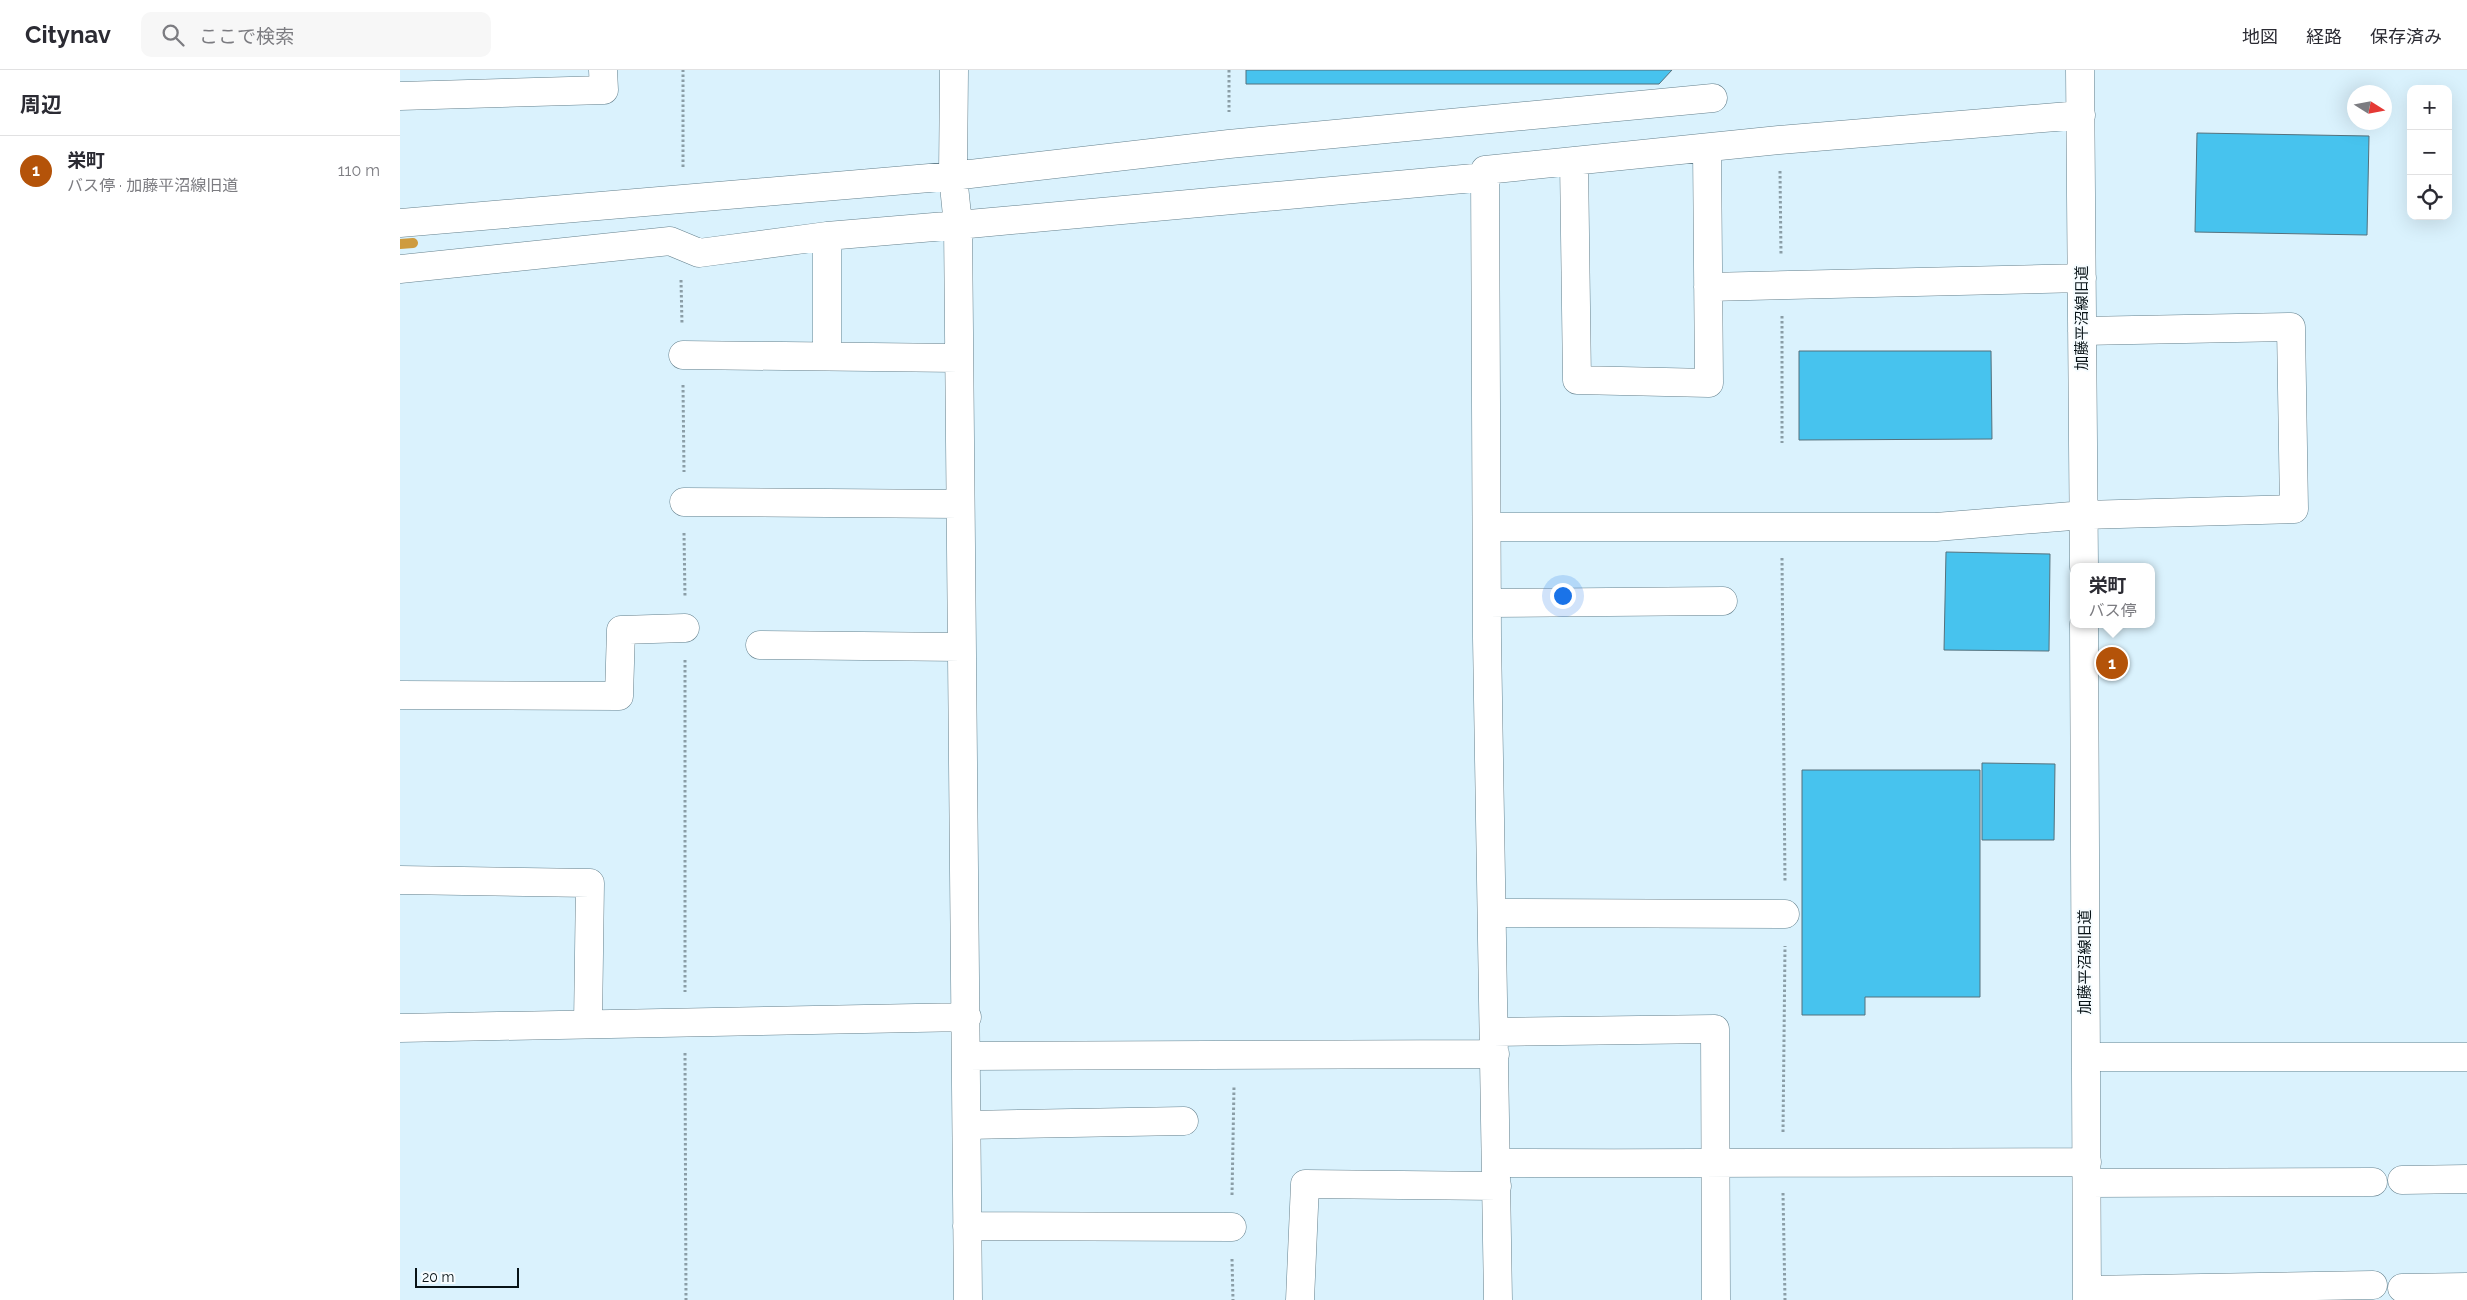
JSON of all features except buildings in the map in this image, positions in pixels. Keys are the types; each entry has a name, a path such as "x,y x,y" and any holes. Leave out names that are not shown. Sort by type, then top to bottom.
{"street":[{"path":"400,96 604,90 603,70"},
{"path":"954,70 967,1017 968,1300"},
{"name":"加藤平沼線旧道","path":"2080,70 2084,563"},
{"path":"400,269 670,241 699,253 827,236 956,199 1229,144 1713,98"},
{"path":"1498,1300 1487,603 1485,170 1707,148 2081,115"},
{"path":"1574,161 1578,380 1709,383 1707,148"},
{"path":"400,223 683,199 956,199 1485,177"},
{"path":"827,236 827,355"},
{"path":"1708,287 2082,278"},
{"path":"1487,527 1936,527 2084,515 2294,510 2291,326 2082,330"},
{"path":"682,355 827,355 958,358"},
{"path":"684,502 960,504"},
{"path":"1487,603 1723,601"},
{"path":"400,695 619,696 621,630 685,628"},
{"name":"加藤平沼線旧道","path":"2084,628 2087,1295"},
{"path":"760,645 961,647"},
{"path":"400,880 590,883 588,1024"},
{"path":"1493,913 1785,914"},
{"path":"400,1028 967,1017"},
{"path":"966,1056 1235,1056 1494,1043 1716,1029 1716,1300"},
{"path":"2086,1057 2467,1057"},
{"path":"967,1125 1184,1121"},
{"path":"1300,1300 1305,1184 1783,1162 2373,1182"},
{"path":"2402,1180 2467,1179"},
{"path":"967,1226 1232,1227"},
{"path":"2087,1295 2373,1285"},
{"path":"2402,1288 2467,1287"}],"path":[{"path":"683,70 683,199"},
{"path":"1229,70 1229,144"},
{"path":"686,248 680,264 685,628 686,1300"},
{"path":"1233,1300 1232,1227 1235,1056"}],"waterway":[{"path":"400,244 413,243"}],"place":[{"name":"栄町","path":"2112,663"}]}
